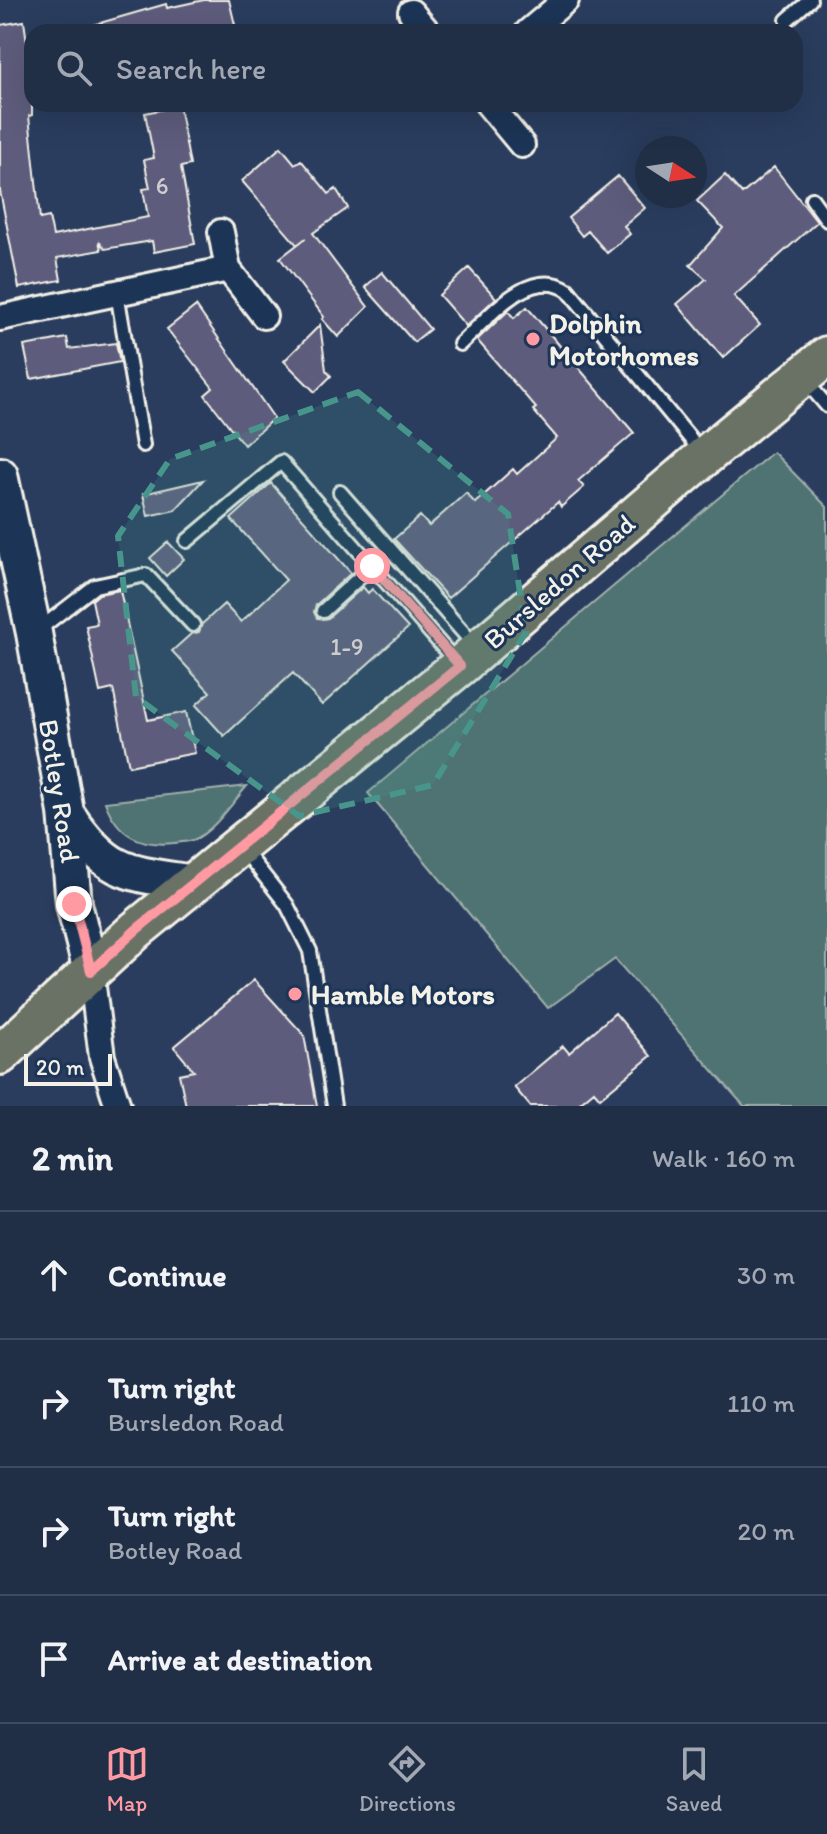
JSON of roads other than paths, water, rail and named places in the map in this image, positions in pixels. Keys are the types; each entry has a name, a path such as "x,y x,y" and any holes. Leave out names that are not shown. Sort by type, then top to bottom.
{"main road":[{"name":"Bursledon Road","path":"0,1055 136,930 469,658 814,366"},
{"name":"Botley Road","path":"0,475 34,633 66,812 74,904 91,971"},
{"path":"66,812 86,843 107,862 137,875 194,883"}],"street":[{"path":"538,24 566,0"},
{"path":"411,12 421,24"},
{"path":"495,112 522,145"},
{"path":"221,232 228,269 264,316"},
{"path":"0,318 228,269"},
{"name":"Botley Road","path":"91,971 102,1057 118,1106"}],"lane":[{"path":"787,20 810,0"},
{"path":"812,199 827,220"},
{"path":"460,344 523,288 540,282 556,283 568,290 705,456"},
{"path":"117,293 143,445"},
{"path":"814,366 827,406"},
{"path":"187,541 281,462 372,566 469,658"},
{"path":"340,492 469,658"},
{"path":"323,611 372,566"},
{"path":"34,633 95,586 146,575 193,625"},
{"path":"241,847 287,905 310,951 334,1106"}],"place":[{"name":"Dolphin Motorhomes","path":"533,339"},
{"name":"Hamble Motors","path":"295,994"}]}
